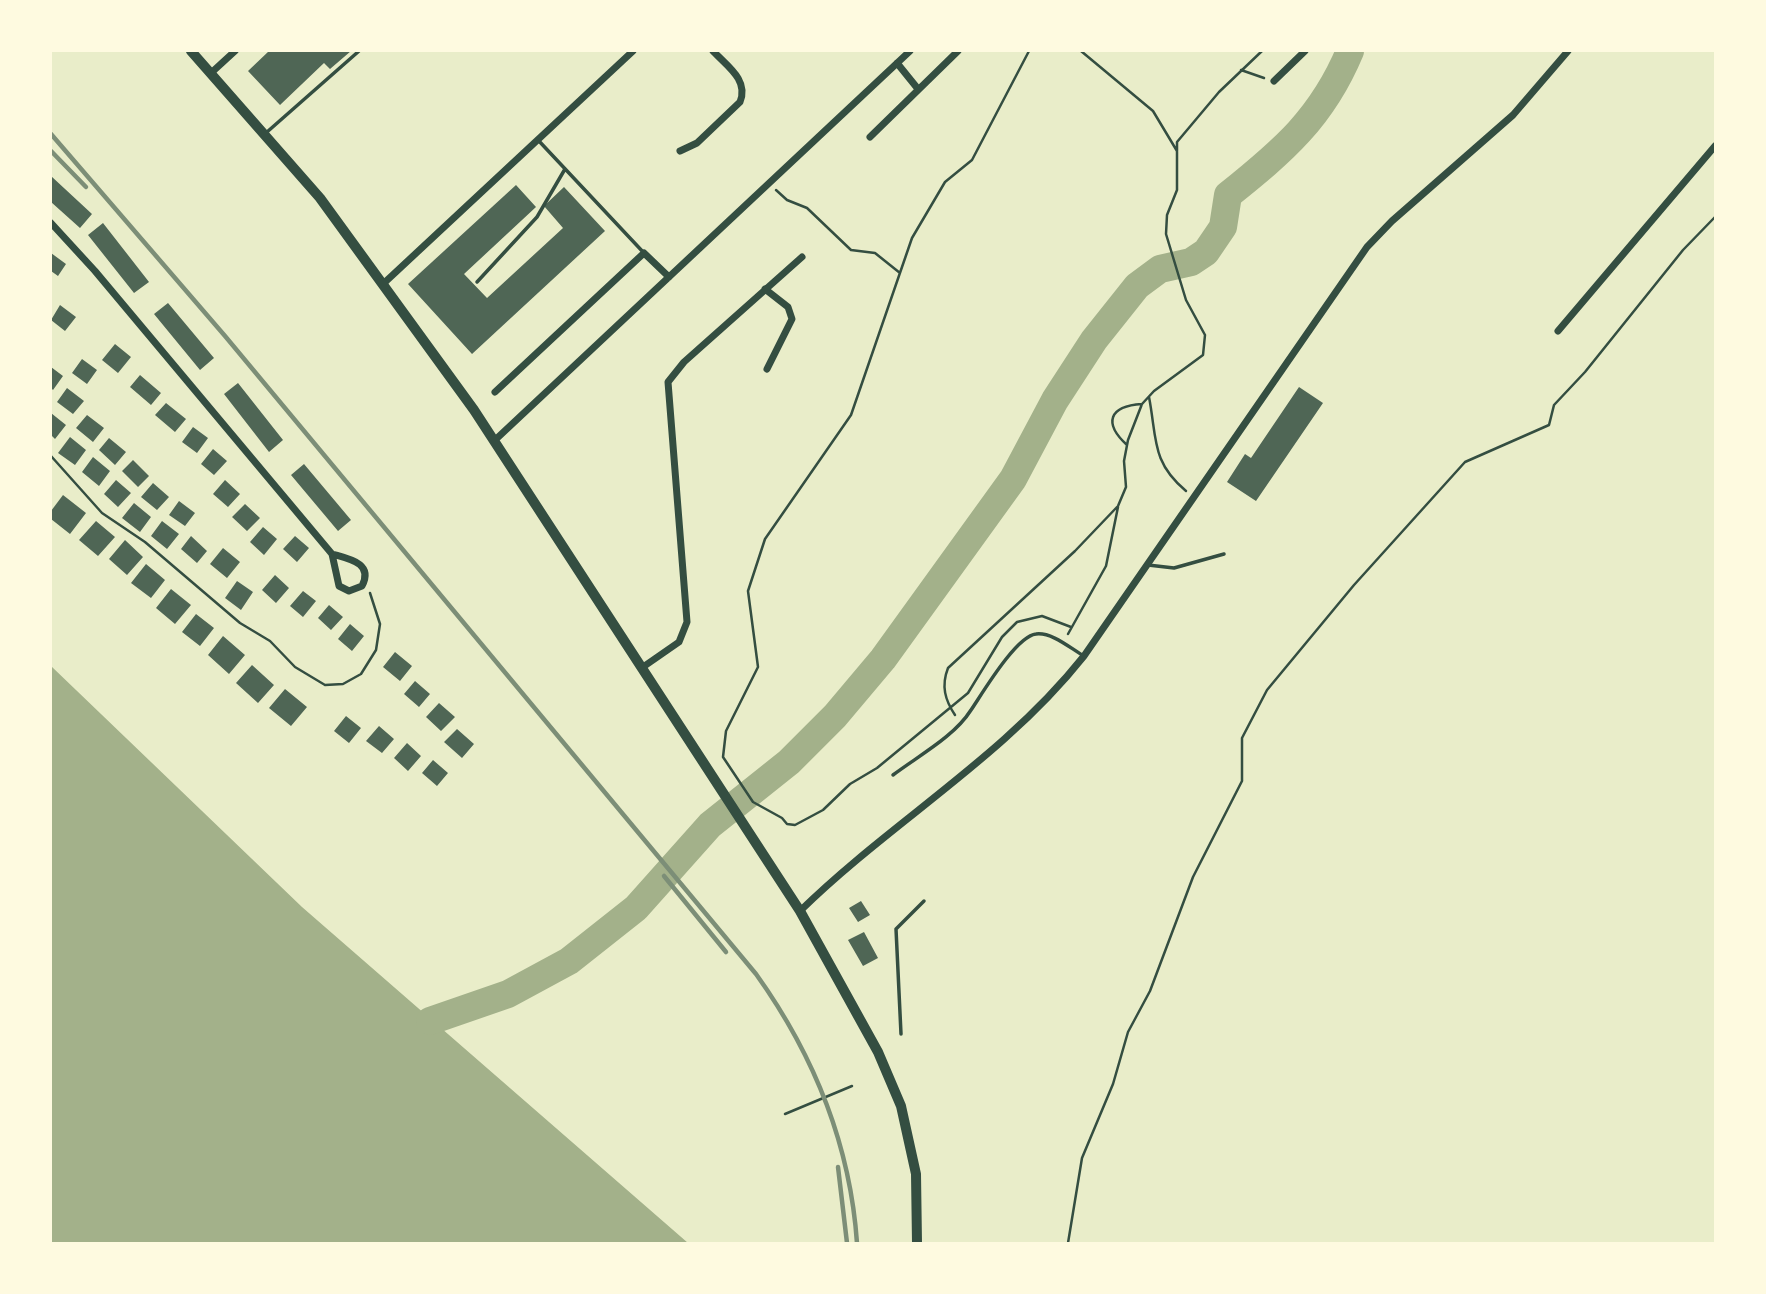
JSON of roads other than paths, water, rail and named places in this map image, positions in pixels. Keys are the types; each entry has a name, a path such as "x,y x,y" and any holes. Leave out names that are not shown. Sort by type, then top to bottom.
{"main road":[{"path":"191,51 320,198 383,284 494,441 724,790 800,911 878,1052 901,1106 916,1174 917,1243"}],"street":[{"path":"211,73 235,51"},
{"path":"680,151 697,143 740,102 744,92 740,80 713,51"},
{"path":"494,441 910,51"},
{"path":"870,137 958,51"},
{"path":"1274,81 1305,51"},
{"path":"800,911 1043,706 1084,656 1367,247 1513,115 1567,51"},
{"path":"383,284 629,52"},
{"path":"897,63 918,89"},
{"path":"1558,331 1714,150"},
{"path":"51,223 95,271 331,554 339,586 349,591 362,586 366,577 364,567 357,561 331,554"},
{"path":"495,392 644,253 669,277"},
{"path":"643,667 679,642 687,622 667,386 670,378 684,362 802,257"},
{"path":"765,289 788,307 792,319 767,369"}],"lane":[{"path":"265,134 359,51"},
{"path":"538,140 644,253"},
{"path":"477,282 537,217 565,169"},
{"path":"1146,565 1174,568 1224,554"},
{"path":"893,775 961,723 1012,653 1031,635 1047,635 1084,656"},
{"path":"901,1034 897,926 924,901"}],"waterway":[{"path":"430,1021 508,994 569,961 636,908 710,825 789,762 835,716 883,659 1013,479 1055,400 1094,340 1137,286 1160,269 1191,262 1206,252 1223,227 1228,195 1299,132 1327,96 1350,51"}],"railway":[{"path":"51,134 225,336 756,974 795,1036 826,1101 846,1170 857,1243"},
{"path":"51,151 86,187"},
{"path":"664,876 726,952"},
{"path":"838,1167 847,1243"}]}
